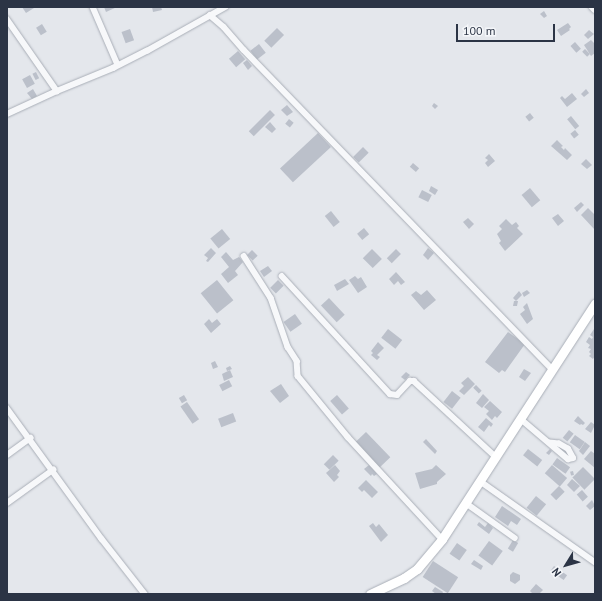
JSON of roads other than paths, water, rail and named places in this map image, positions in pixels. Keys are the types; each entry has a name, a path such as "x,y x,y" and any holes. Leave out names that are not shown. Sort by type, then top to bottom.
{"main road":[{"path":"370,594 404,578 416,569 442,539 595,303"}],"street":[{"path":"93,7 118,65"},
{"path":"7,114 57,90 118,65 225,7"},
{"path":"592,7 595,10"},
{"path":"210,15 224,27 244,50 552,370"},
{"path":"7,19 57,90"},
{"path":"244,256 271,298 288,347 297,361 298,376 348,437 442,539"},
{"path":"282,276 390,394 397,395 410,381 414,381 496,457"},
{"path":"7,408 102,539 145,594"},
{"path":"521,419 550,443"},
{"path":"7,455 30,438"},
{"path":"7,503 53,470"},
{"path":"480,480 595,562"},
{"path":"466,503 515,538"}]}
